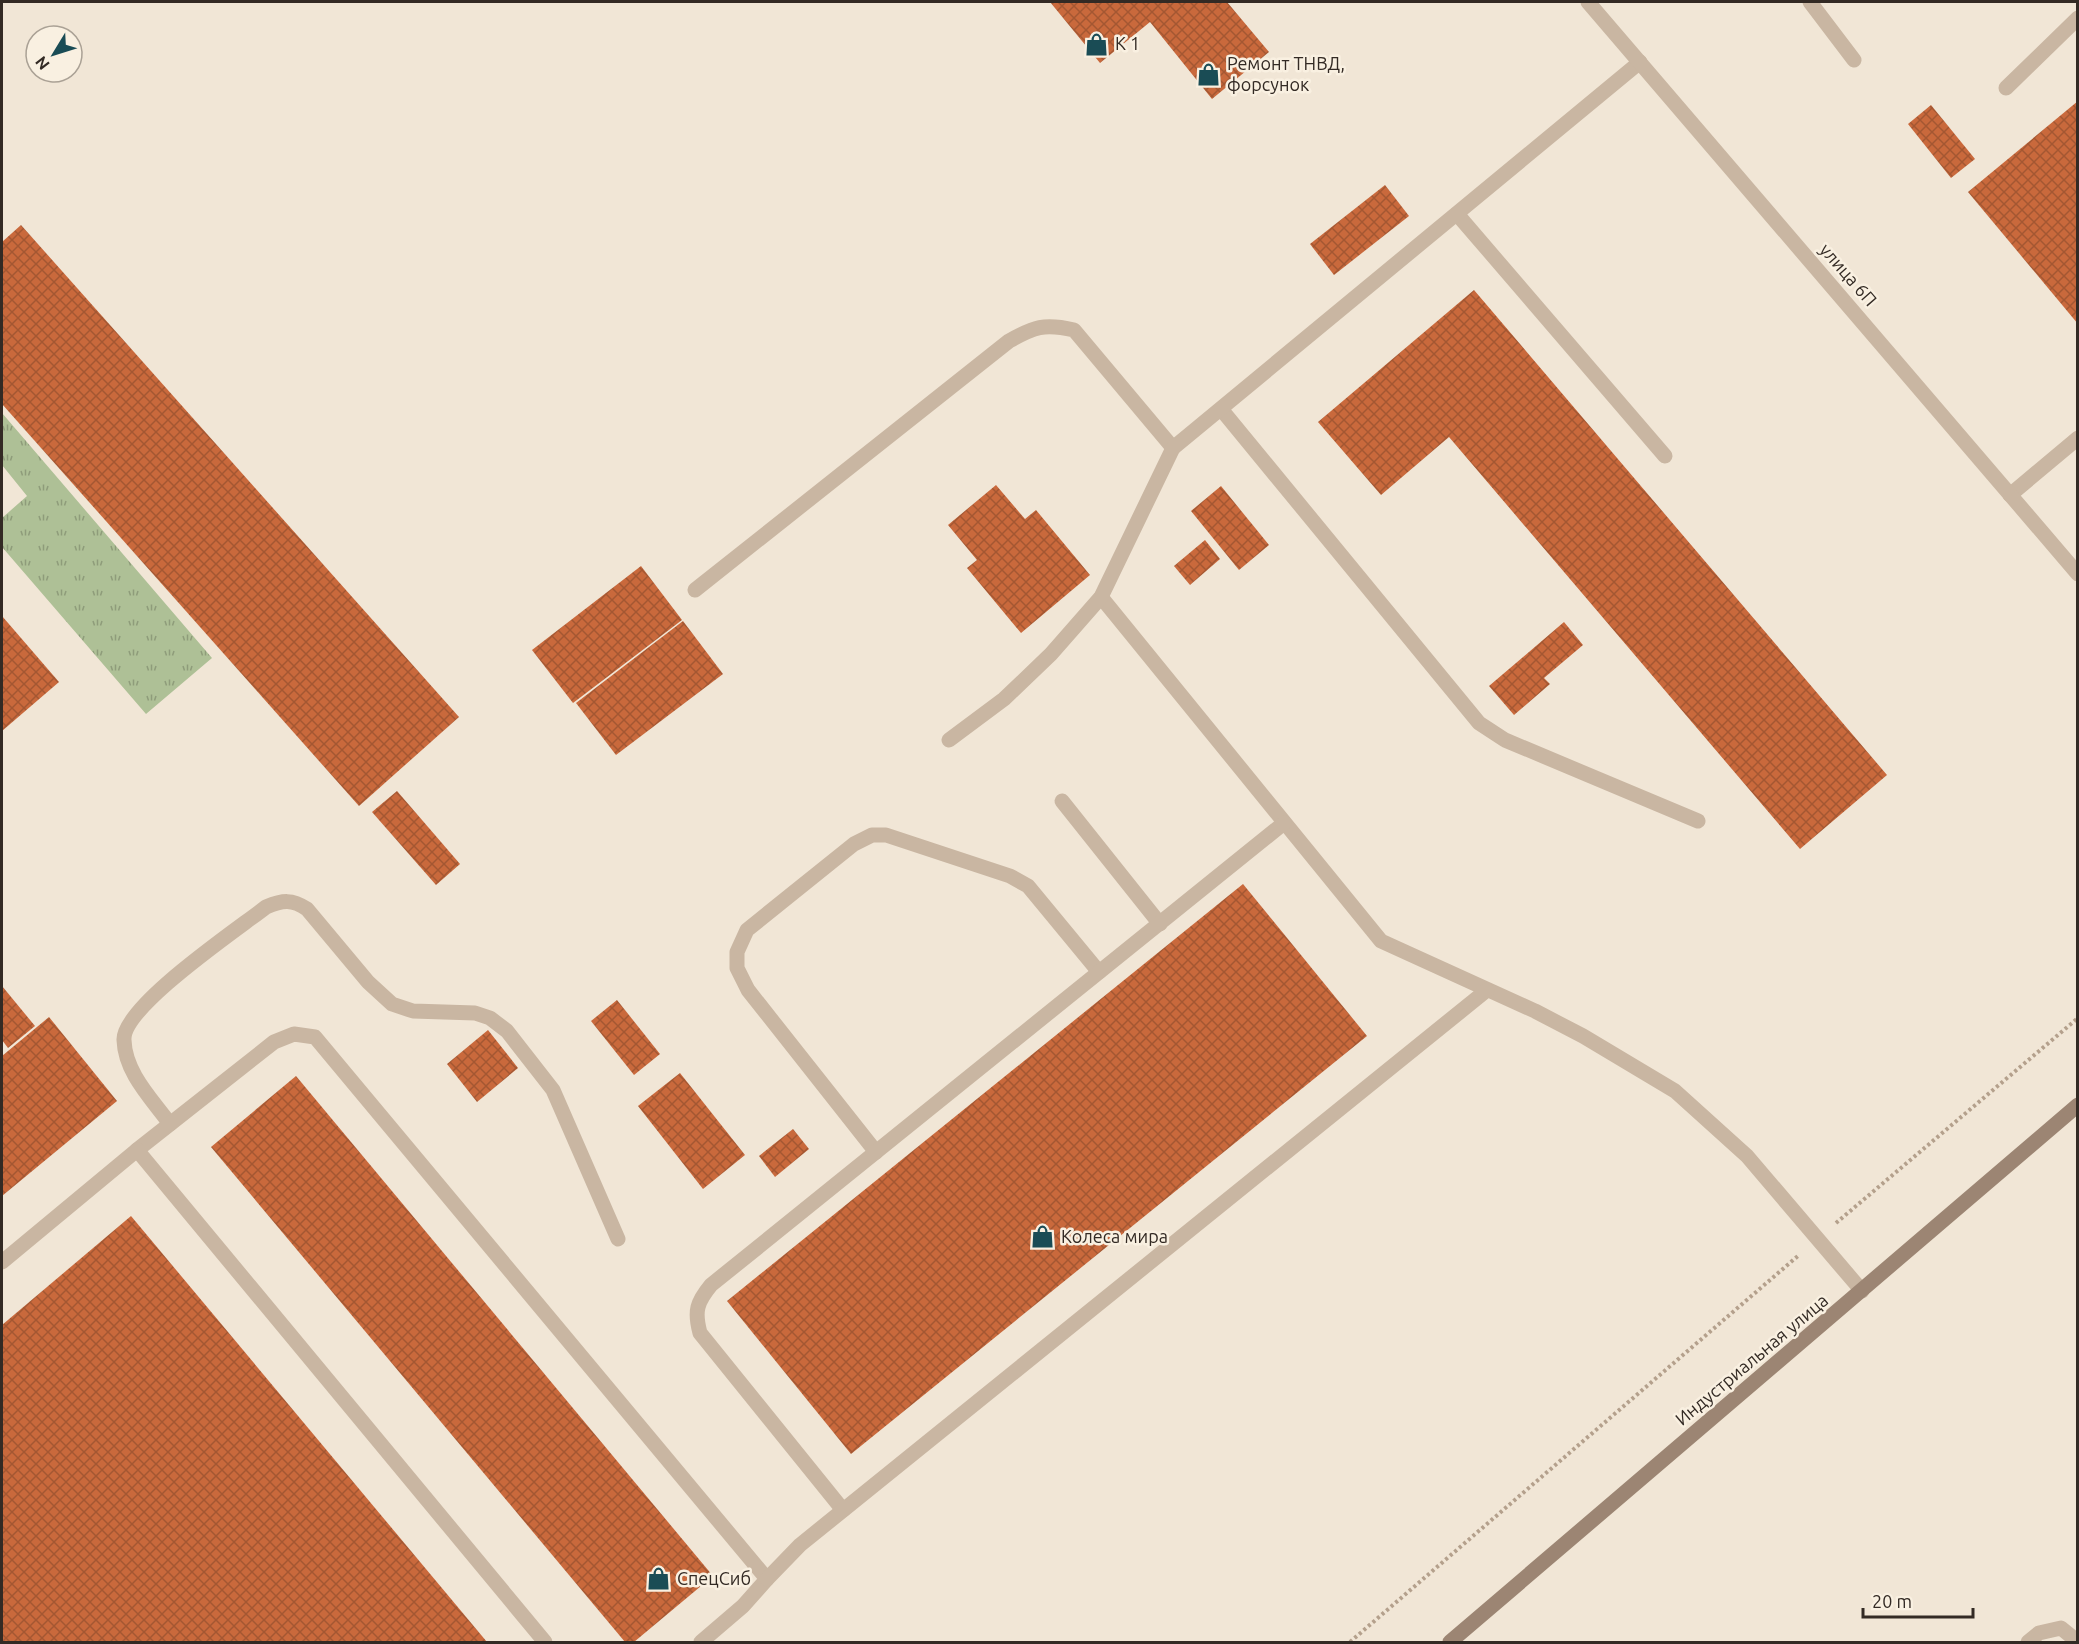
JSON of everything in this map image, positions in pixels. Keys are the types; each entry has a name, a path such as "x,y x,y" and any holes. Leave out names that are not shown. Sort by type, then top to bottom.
{"main road":[{"name":"Индустриальная улица","path":"1450,1642 2078,1105"}],"street":[{"name":"улица 6П","path":"1588,2 2078,574"},
{"path":"1810,2 1854,60"},
{"path":"2006,88 2078,18"},
{"path":"949,740 1020,684 1051,654 1101,597 1173,448 1640,62"},
{"path":"1457,214 1665,456"},
{"path":"695,590 1009,341 1035,327 1057,326 1074,330 1173,448"},
{"path":"1221,409 1479,723 1505,740 1698,821"},
{"path":"2010,495 2078,438"},
{"path":"1101,597 1381,941 1583,1036 1675,1092 1747,1156 1862,1291"},
{"path":"1062,801 1160,924"},
{"path":"843,1510 700,1333 695,1315 699,1300 711,1285 1284,823"},
{"path":"876,1152 748,990 737,968 737,952 747,930 854,844 872,835 886,835 1010,876 1028,886 1099,972"},
{"path":"170,1124 128,1062 123,1038 129,1021 153,995 266,907 281,901 296,902 307,909 368,982 392,1004 413,1011 476,1013 490,1018 507,1031 553,1090 618,1239"},
{"path":"701,1642 743,1606 800,1545 1487,990"},
{"path":"2,1262 137,1150 274,1042 294,1034 315,1037 767,1579"},
{"path":"137,1150 545,1642"},
{"path":"2028,1642 2039,1633 2061,1628 2078,1642"}],"path":[{"path":"1350,1642 1818,1238 2078,1018"}],"green space":[{"path":"2,413 212,658 146,714 2,547 2,518 27,496 2,465"}],"building":[{"path":"1050,2 1227,2 1269,52 1212,99 1150,22 1100,63"},
{"path":"2078,101 2078,324 1968,192"},
{"path":"1931,105 1975,159 1951,178 1908,124"},
{"path":"1385,185 1409,216 1334,275 1310,244"},
{"path":"21,225 459,717 359,806 2,404 2,242"},
{"path":"1474,290 1887,775 1800,849 1449,437 1381,495 1318,422"},
{"path":"996,485 1025,519 1036,510 1090,575 1021,633 967,568 977,560 948,525"},
{"path":"1221,486 1269,545 1239,570 1191,511"},
{"path":"1205,540 1220,559 1190,585 1174,566"},
{"path":"641,566 682,620 573,703 532,650"},
{"path":"2,616 59,682 2,731"},
{"path":"683,621 723,674 616,755 576,703"},
{"path":"1564,622 1583,645 1544,678 1550,684 1514,715 1489,686"},
{"path":"397,791 460,864 436,885 372,812"},
{"path":"1243,884 1367,1036 851,1454 727,1301"},
{"path":"2,986 35,1026 8,1048 2,1040"},
{"path":"617,1000 660,1054 634,1075 591,1021"},
{"path":"49,1017 117,1101 2,1196 2,1056"},
{"path":"488,1030 518,1068 477,1102 447,1064"},
{"path":"680,1073 745,1155 703,1189 638,1106"},
{"path":"296,1076 713,1576 634,1642 625,1642 211,1147"},
{"path":"793,1129 809,1149 775,1177 759,1156"},
{"path":"131,1216 487,1642 2,1642 2,1325"}],"place":[{"name":"К 1","path":"1097,44"},
{"name":"Ремонт ТНВД, форсунок","path":"1209,74"},
{"name":"Колеса мира","path":"1043,1237"},
{"name":"СпецСиб","path":"659,1579"}]}
